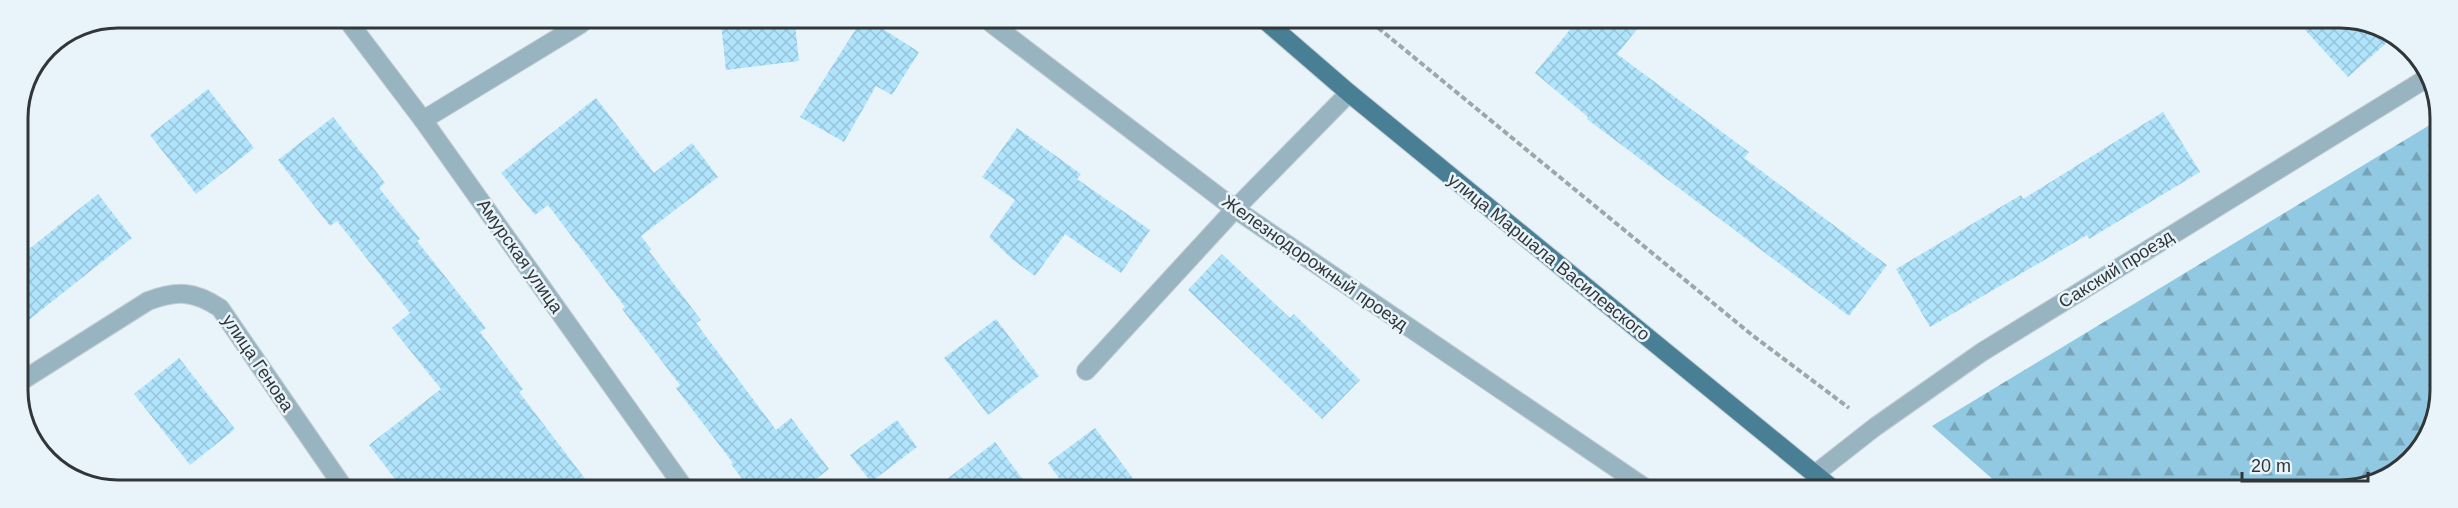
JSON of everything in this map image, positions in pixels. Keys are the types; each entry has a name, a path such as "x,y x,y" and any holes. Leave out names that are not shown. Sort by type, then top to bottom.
{"main road":[{"name":"улица Маршала Василевского","path":"1274,28 1349,93 1821,479"}],"street":[{"name":"Амурская улица","path":"353,28 423,120 678,480"},
{"path":"423,120 574,28"},
{"name":"Железнодорожный проезд","path":"998,28 1235,209 1633,479"},
{"name":"Сакский проезд","path":"1815,474 1875,427 1982,352 2421,82"},
{"path":"1086,371 1235,209 1349,93"},
{"name":"улица Генова","path":"28,377 148,301 166,294 185,293 204,298 220,308 338,480"}],"path":[{"path":"1378,28 1752,335 1875,427"}],"green space":[{"path":"2430,125 2429,401 2420,429 2411,444 2389,464 2374,473 2345,479 1993,479 1932,426"}],"building":[{"path":"721,28 795,28 799,61 726,70"},
{"path":"856,28 881,28 919,52 892,95 876,86 844,142 800,117"},
{"path":"1571,28 1638,28 1617,54 1749,152 1744,158 1887,265 1849,316 1587,119 1588,117 1535,73"},
{"path":"2303,28 2351,29 2374,35 2387,43 2348,77"},
{"path":"208,89 254,148 196,194 150,135"},
{"path":"596,98 654,173 692,143 718,177 641,236 651,249 649,251 701,320 696,323 776,430 791,418 829,469 815,480 743,480 731,464 733,463 676,388 680,385 622,309 625,307 548,205 535,215 501,173"},
{"path":"2163,112 2200,172 2089,239 2087,235 1930,327 1896,269 2021,195 2023,199"},
{"path":"333,117 385,183 379,188 420,239 417,241 486,328 480,332 523,389 519,392 586,480 396,480 369,445 441,389 392,328 410,313 337,221 330,226 278,160"},
{"path":"1017,128 1081,174 1077,179 1150,230 1121,273 1065,234 1035,276 1012,259 989,237 1015,200 982,177"},
{"path":"98,194 132,238 28,321 28,250"},
{"path":"1222,254 1290,318 1294,314 1360,380 1322,419 1188,290"},
{"path":"996,319 1039,376 988,415 944,358"},
{"path":"179,358 235,429 190,465 134,394"},
{"path":"897,420 917,447 874,480 869,480 850,455"},
{"path":"1095,428 1134,480 1060,480 1048,463"},
{"path":"995,442 1023,480 946,480"}]}
